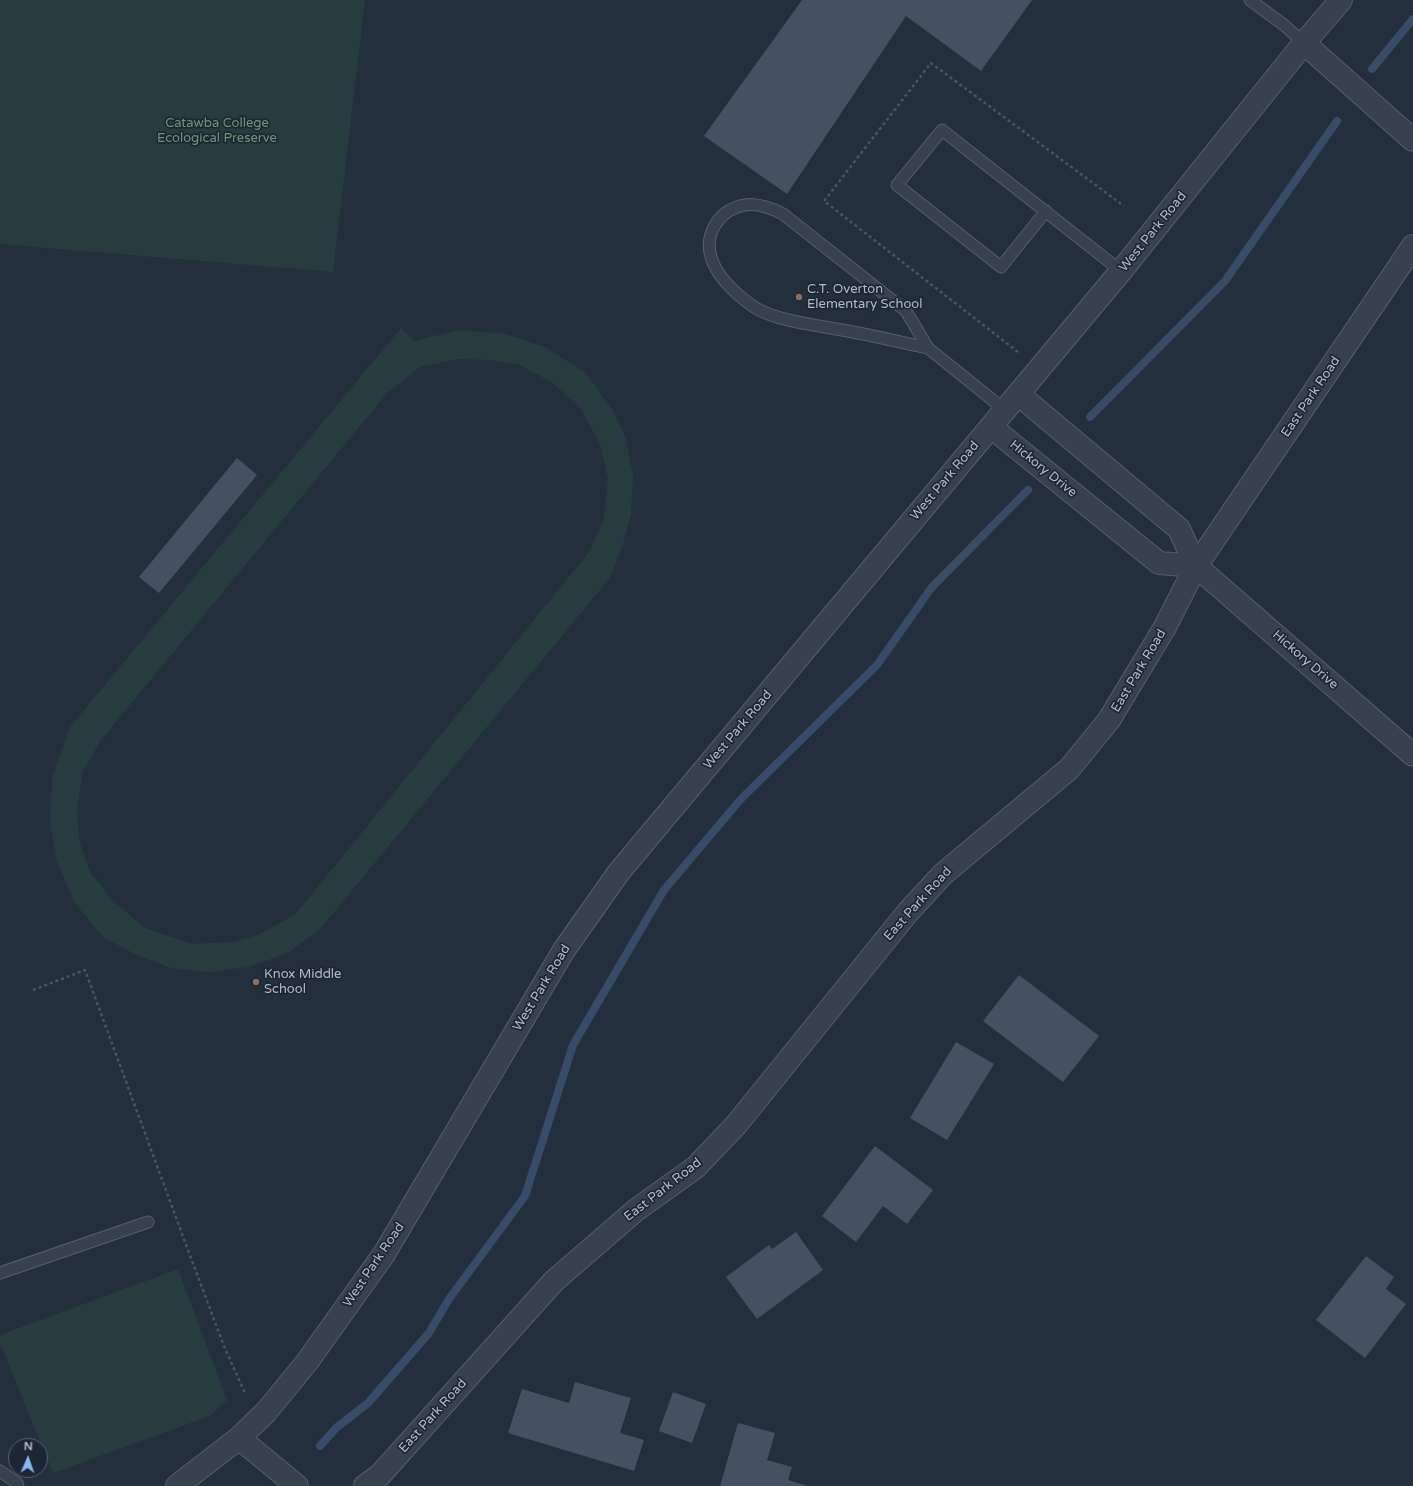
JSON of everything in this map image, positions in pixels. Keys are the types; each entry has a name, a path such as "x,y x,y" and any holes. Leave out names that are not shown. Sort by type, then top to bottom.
{"street":[{"name":"West Park Road","path":"177,1486 239,1438 266,1412 307,1362 384,1254 564,950 619,872 1121,271 1304,43 1341,0"},
{"path":"1304,43 1413,140"},
{"name":"East Park Road","path":"365,1486 380,1475 554,1281 636,1210 696,1167 736,1125 908,912 943,874 1070,769 1110,720 1165,627 1196,566 1413,246"},
{"name":"Hickory Drive","path":"1011,402 1179,529 1196,566 1413,755"},
{"name":"Hickory Drive","path":"991,427 1159,563 1196,566"},
{"path":"239,1438 297,1486"}],"lane":[{"path":"1250,0 1284,25 1304,43"},
{"path":"1046,211 1001,267 897,185 942,130 1046,211 1121,271"},
{"path":"928,348 906,312 783,214 769,207 745,205 733,208 721,217 714,225 711,231 710,244 711,257 717,269 725,282 755,307 773,316 928,348 1011,402"},
{"path":"0,1273 148,1222"},
{"path":"0,1471 17,1483 18,1486"}],"path":[{"path":"1018,352 824,201 931,63 1124,206"},
{"path":"33,990 85,970 210,1309 224,1346 245,1393"}],"green space":[{"name":"Catawba College Ecological Preserve","path":"0,0 365,0 333,272 0,244"},
{"path":"401,328 414,341 459,330 506,334 545,347 586,373 612,409 626,438 633,476 631,514 622,548 609,579 321,928 288,953 248,967 209,972 171,968 135,954 103,937 74,902 57,862 50,822 52,778 70,727","holes":["458,359 490,360 520,365 553,383 581,409 600,444 608,479 604,519 589,552 295,915 257,935 232,942 192,944 145,928 112,900 90,872 79,840 77,808 83,771 101,740 388,392 420,367"]},
{"path":"178,1269 227,1400 210,1416 53,1473 48,1461 48,1438 39,1438 0,1343 0,1335"}],"building":[{"path":"802,0 1032,0 981,71 906,16 787,194 704,136"},
{"path":"237,458 257,475 159,593 139,577"},
{"path":"1019,975 1099,1036 1063,1082 983,1021"},
{"path":"956,1042 994,1064 947,1140 910,1118"},
{"path":"875,1146 933,1190 907,1224 883,1206 856,1242 822,1216"},
{"path":"796,1232 823,1270 757,1319 726,1277 769,1245 772,1249"},
{"path":"1366,1256 1394,1277 1386,1289 1406,1304 1365,1358 1316,1320"},
{"path":"575,1382 631,1398 620,1433 644,1440 634,1471 508,1433 522,1389 569,1403"},
{"path":"673,1392 706,1404 692,1443 659,1431"},
{"path":"738,1423 775,1433 767,1460 792,1467 788,1480 808,1486 720,1486"}],"waterway":[{"path":"1372,69 1413,19"},
{"path":"1090,417 1225,281 1337,121"},
{"path":"320,1446 336,1428 368,1403 429,1333 449,1299 525,1196 573,1045 664,890 741,799 877,665 932,587 1028,490"}],"place":[{"name":"C.T. Overton Elementary School","path":"799,297"},
{"name":"Knox Middle School","path":"256,982"}]}
